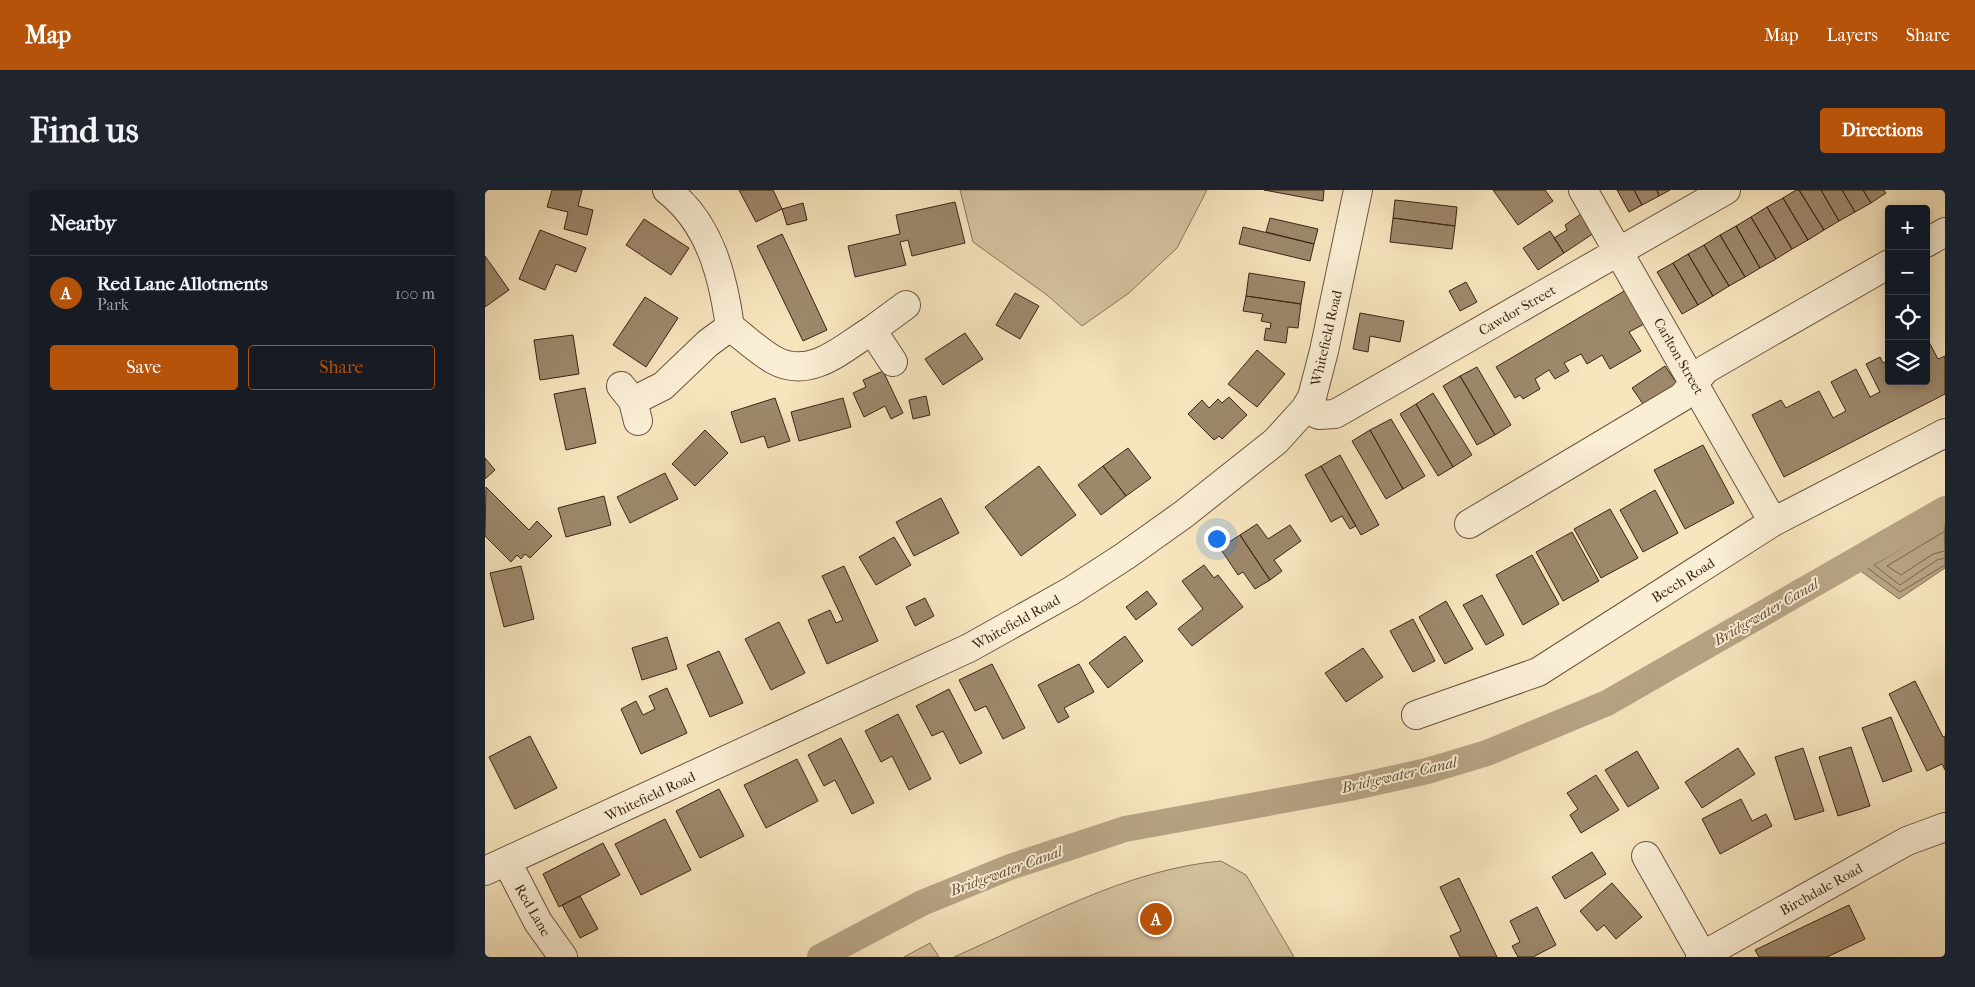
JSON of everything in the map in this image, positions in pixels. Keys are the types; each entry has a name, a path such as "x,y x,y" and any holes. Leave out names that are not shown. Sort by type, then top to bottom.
{"street":[{"name":"Whitefield Road","path":"491,868 969,648 1019,621 1125,556 1184,514 1276,441 1305,409 1317,380 1358,190"},
{"name":"Carlton Street","path":"1583,190 1773,522"},
{"name":"Cawdor Street","path":"1305,409 1319,415 1335,414 1727,190"},
{"path":"673,192 698,223 715,256 726,300 730,327 773,359 788,366 804,368 819,363 906,305"},
{"path":"1930,241 1945,232"},
{"path":"1469,524 1682,397 1706,369 1885,266"},
{"path":"630,403 663,386 708,343 730,327"},
{"path":"871,330 893,362"},
{"name":"Beech Road","path":"1416,715 1538,672 1773,522 1945,433"},
{"name":"Birchdale Road","path":"1716,953 1907,840 1945,827"},
{"path":"1646,856 1716,953"},
{"name":"Red Lane","path":"491,868 538,922 563,957"}],"shaded area":[{"path":"960,190 1207,190 1177,248 1129,293 1082,326 1047,295 973,242"},
{"path":"1221,861 1246,875 1294,957 954,957 1051,912 1118,885 1186,866"},
{"path":"930,943 939,957 904,957"}],"water":[{"path":"1944,509 1945,568 1899,599 1851,564"}],"building":[{"path":"552,190 582,190 578,206 593,210 587,235 564,229 568,212 547,207"},
{"path":"739,190 773,190 782,209 756,222"},
{"path":"1264,190 1324,190 1323,201"},
{"path":"1493,190 1545,190 1553,201 1518,225"},
{"path":"1617,190 1634,190 1642,205 1629,212"},
{"path":"1634,190 1657,190 1659,196 1642,205"},
{"path":"1657,190 1670,190 1659,196"},
{"path":"1799,190 1824,230 1808,240 1783,198"},
{"path":"1799,190 1821,190 1839,221 1824,230"},
{"path":"1821,190 1842,190 1855,212 1839,221"},
{"path":"1842,190 1863,190 1871,203 1855,212"},
{"path":"1863,190 1884,190 1886,193 1871,203"},
{"path":"1783,198 1808,240 1792,249 1767,207"},
{"path":"1395,200 1457,207 1455,226 1393,218"},
{"path":"955,202 965,243 912,256 908,240 900,242 906,265 855,277 848,246 900,234 896,215"},
{"path":"803,203 807,220 787,225 782,209"},
{"path":"1767,207 1792,249 1776,259 1751,217"},
{"path":"1581,214 1594,233 1564,253 1554,238 1567,230 1565,225"},
{"path":"1751,217 1776,259 1760,268 1736,226"},
{"path":"1270,218 1318,229 1314,244 1266,232"},
{"path":"1393,218 1455,226 1452,249 1390,242"},
{"path":"644,219 689,248 671,275 626,245"},
{"path":"1736,226 1760,268 1745,277 1720,235"},
{"path":"1243,227 1314,244 1310,261 1239,244"},
{"path":"540,230 586,248 576,272 556,264 545,290 519,279"},
{"path":"1550,231 1564,253 1538,270 1523,248"},
{"path":"782,234 827,330 803,341 757,246"},
{"path":"1720,235 1745,277 1729,286 1704,245"},
{"path":"1704,245 1729,286 1713,296 1688,254"},
{"path":"1688,254 1713,296 1698,305 1673,263"},
{"path":"485,256 509,290 485,307"},
{"path":"1673,263 1698,305 1682,314 1657,272"},
{"path":"1249,273 1305,282 1301,304 1246,296"},
{"path":"1466,282 1477,302 1460,311 1449,291"},
{"path":"1626,290 1646,323 1629,332 1641,351 1610,369 1602,355 1587,364 1581,354 1564,363 1569,371 1555,379 1549,370 1535,379 1540,389 1523,399 1520,395 1515,398 1496,367"},
{"path":"1015,293 1039,306 1020,339 996,325"},
{"path":"1246,296 1301,304 1298,328 1288,327 1286,343 1264,340 1266,328 1270,329 1271,323 1261,321 1263,314 1243,311"},
{"path":"645,297 678,318 646,367 613,345"},
{"path":"1360,313 1404,321 1400,342 1370,336 1368,352 1353,349"},
{"path":"965,333 983,359 943,385 925,359"},
{"path":"573,335 579,374 540,380 534,340"},
{"path":"1930,344 1938,359 1945,356 1945,394 1784,477 1752,415 1781,400 1786,408 1819,391 1833,418 1846,411 1831,382 1856,369 1870,397 1880,392 1866,364 1880,357 1883,363 1885,362 1885,385 1930,385"},
{"path":"1257,350 1285,374 1257,407 1228,384"},
{"path":"1665,366 1680,388 1647,410 1632,388"},
{"path":"1477,367 1511,425 1495,435 1460,376"},
{"path":"883,371 903,413 891,419 885,406 864,417 853,393 866,387 863,380"},
{"path":"1460,376 1495,435 1477,445 1443,386"},
{"path":"585,388 596,443 566,450 554,394"},
{"path":"1433,393 1472,455 1453,467 1416,404"},
{"path":"926,396 930,415 913,419 909,400"},
{"path":"1229,397 1247,415 1222,439 1219,436 1214,440 1188,414 1202,400 1209,408 1218,399 1222,403"},
{"path":"775,398 790,441 768,448 764,436 741,443 731,412"},
{"path":"843,398 851,427 799,441 791,412"},
{"path":"1416,404 1453,467 1438,476 1400,414"},
{"path":"1391,419 1425,476 1403,489 1370,430"},
{"path":"705,430 728,453 695,486 672,464"},
{"path":"1370,430 1403,489 1386,499 1352,441"},
{"path":"1703,445 1734,503 1685,529 1654,470"},
{"path":"1128,448 1151,478 1126,496 1103,466"},
{"path":"1340,455 1379,525 1361,535 1321,466"},
{"path":"485,458 495,470 485,479"},
{"path":"1039,466 1076,515 1021,556 985,507"},
{"path":"1103,466 1126,496 1101,515 1078,485"},
{"path":"1321,466 1356,526 1350,529 1342,516 1331,522 1305,475"},
{"path":"665,473 678,499 630,523 617,497"},
{"path":"486,487 529,530 537,521 552,536 530,558 525,554 521,559 517,555 511,562 485,536"},
{"path":"1655,490 1678,533 1643,552 1620,510"},
{"path":"604,496 611,525 566,537 558,508"},
{"path":"941,498 959,533 914,556 896,522"},
{"path":"1610,509 1638,558 1601,578 1574,529"},
{"path":"1257,524 1268,539 1290,525 1301,541 1274,560 1282,571 1270,580 1240,535"},
{"path":"1572,532 1599,581 1563,601 1536,552"},
{"path":"1240,535 1270,580 1255,589 1243,572 1238,575 1220,548"},
{"path":"894,537 911,565 876,585 859,557"},
{"path":"1532,555 1559,604 1523,625 1496,575"},
{"path":"1204,565 1214,578 1218,575 1243,607 1192,646 1178,629 1203,609 1182,581"},
{"path":"521,566 534,619 504,627 490,573"},
{"path":"844,566 878,641 827,664 808,620 830,610 836,623 843,620 822,576"},
{"path":"1147,591 1157,604 1136,620 1126,607"},
{"path":"1482,595 1504,635 1486,645 1463,605"},
{"path":"925,598 934,616 915,626 906,607"},
{"path":"1446,601 1473,649 1445,664 1419,617"},
{"path":"1413,619 1435,661 1413,672 1390,631"},
{"path":"779,622 805,673 771,690 745,639"},
{"path":"1125,636 1143,661 1108,688 1089,663"},
{"path":"667,637 677,669 642,680 632,648"},
{"path":"1363,648 1383,677 1346,702 1325,673"},
{"path":"719,651 743,703 710,717 687,665"},
{"path":"992,664 1025,728 1003,739 986,706 975,711 959,680"},
{"path":"1079,664 1094,692 1064,708 1069,717 1058,723 1038,685"},
{"path":"1915,681 1943,737 1945,736 1945,770 1942,764 1927,771 1889,694"},
{"path":"667,688 687,733 641,754 621,709 636,701 643,715 655,709 649,696"},
{"path":"949,689 982,753 960,764 943,731 932,736 916,706"},
{"path":"898,714 931,779 909,790 892,756 881,762 865,731"},
{"path":"1891,717 1912,771 1883,782 1862,728"},
{"path":"530,736 557,788 515,809 489,757"},
{"path":"841,738 874,803 852,814 835,780 824,786 808,755"},
{"path":"1851,747 1870,806 1838,816 1819,757"},
{"path":"1738,748 1755,774 1702,808 1685,782"},
{"path":"1803,748 1824,811 1795,820 1775,757"},
{"path":"1637,751 1659,788 1628,807 1605,770"},
{"path":"797,759 818,801 766,828 744,785"},
{"path":"1596,775 1619,810 1581,833 1570,815 1578,809 1567,793"},
{"path":"719,789 744,836 700,858 676,811"},
{"path":"1741,799 1752,821 1766,814 1772,826 1720,854 1702,819"},
{"path":"665,819 691,870 641,895 615,844"},
{"path":"603,843 620,875 559,907 543,874"},
{"path":"1592,852 1606,874 1565,899 1552,877"},
{"path":"1459,878 1497,957 1460,957 1450,936 1461,931 1440,887"},
{"path":"1612,883 1642,917 1616,939 1604,925 1597,931 1580,911"},
{"path":"580,896 598,929 580,938 562,905"},
{"path":"1849,905 1865,939 1827,957 1759,957 1755,950"},
{"path":"1537,907 1556,945 1533,957 1518,957 1512,946 1520,942 1510,921"}],"waterway":[{"name":"Bridgewater Canal","path":"820,957 922,903 1010,867 1125,829 1350,788 1427,771 1487,753 1607,703 1945,509"}],"place":[{"name":"Red Lane Allotments","path":"1156,919"}]}
